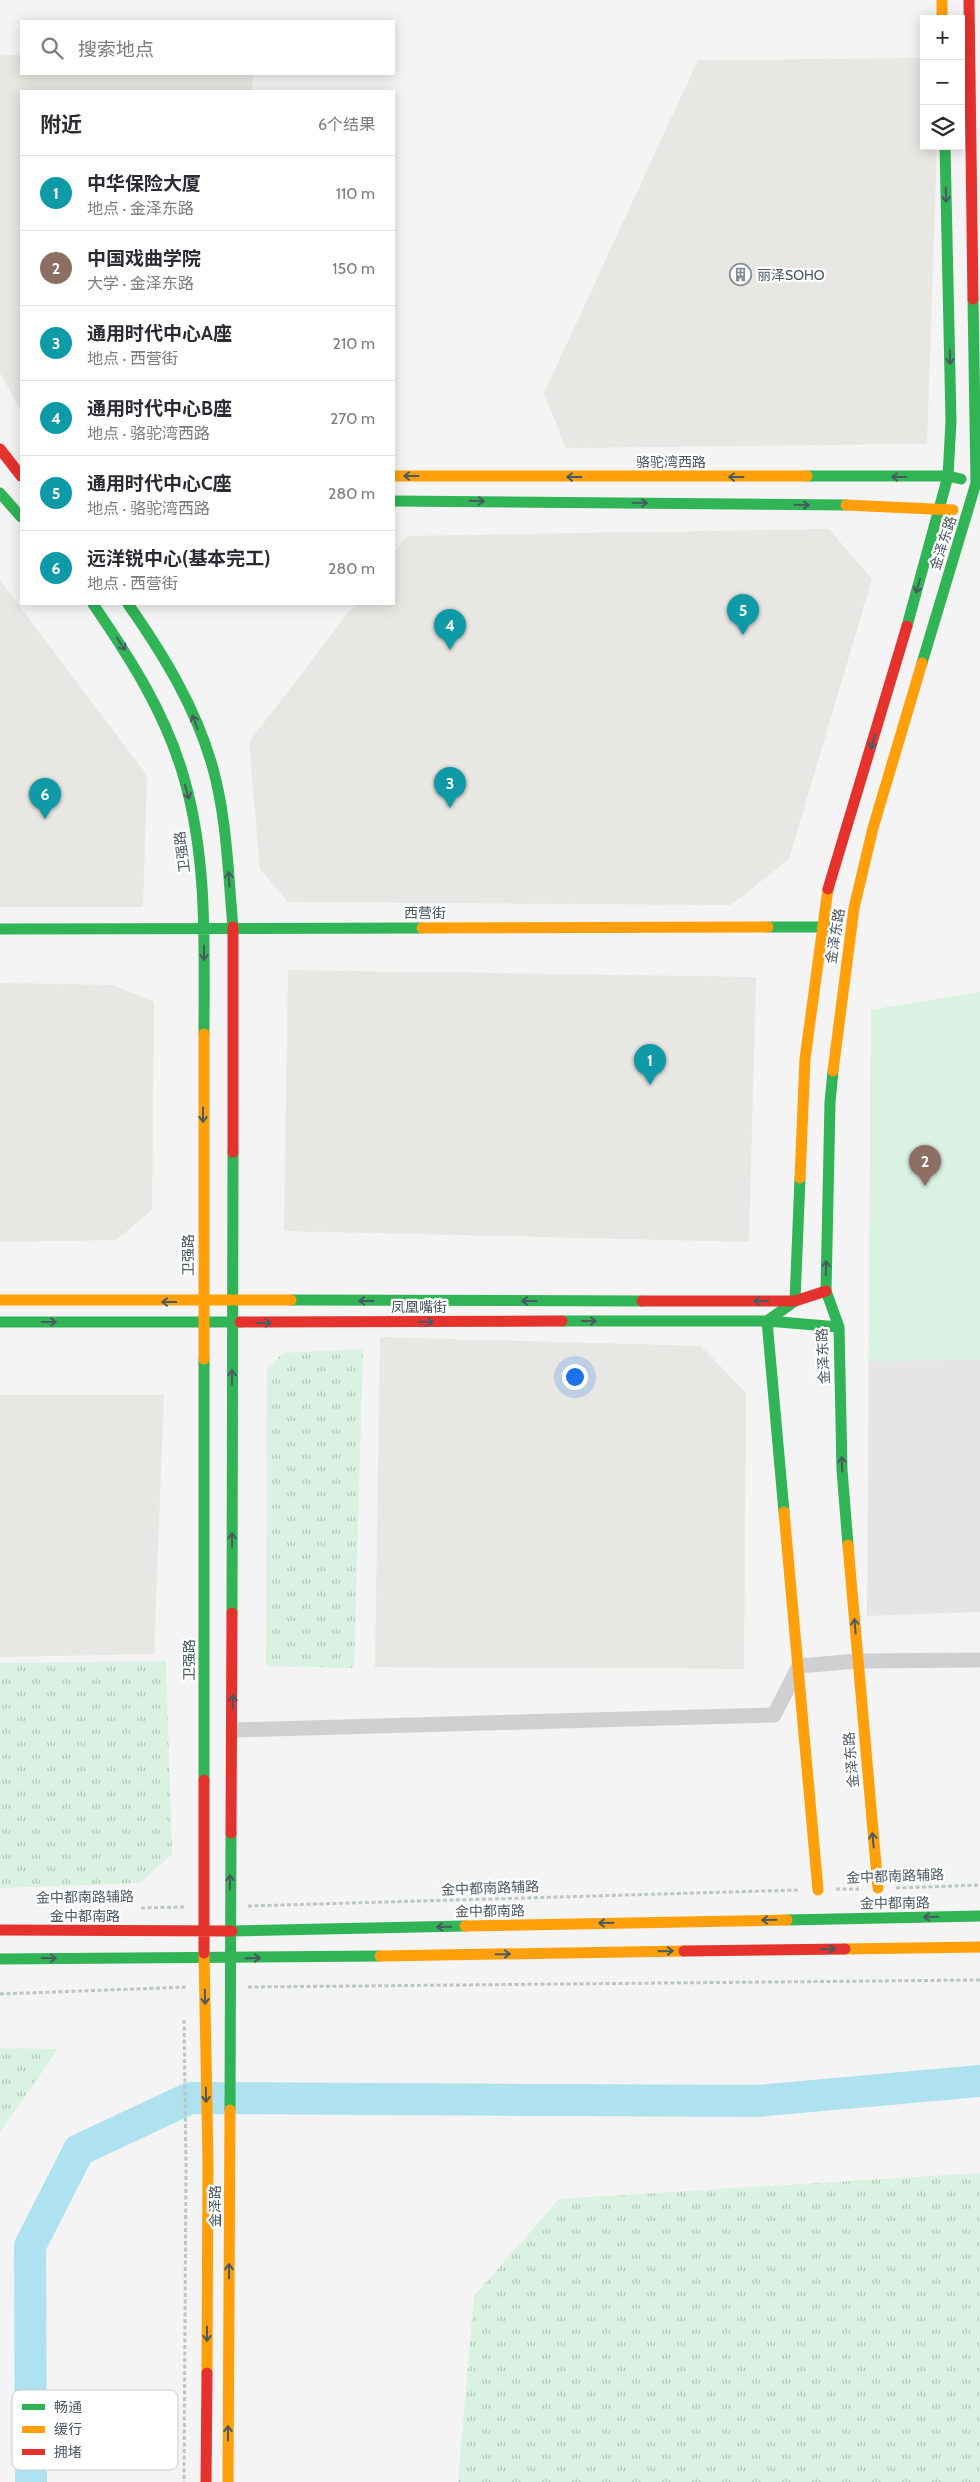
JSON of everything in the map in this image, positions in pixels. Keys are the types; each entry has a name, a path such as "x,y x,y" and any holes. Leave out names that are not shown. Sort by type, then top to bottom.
{"street":[{"path":"942,0 942,15"},
{"name":"金泽东路","path":"878,1888 842,1470 838,1327 826,1291 830,1102 850,928 873,828 955,550 974,514 978,483 969,0"},
{"name":"金泽东路","path":"795,1300 802,1110 806,1059 822,926 832,872 894,674 948,476 951,421 945,150"},
{"path":"0,449 20,474"},
{"path":"0,474 20,475"},
{"name":"骆驼湾西路","path":"395,476 948,476 978,483"},
{"path":"1,496 20,498"},
{"path":"1,496 20,516"},
{"path":"395,501 940,508 974,514"},
{"name":"卫强路","path":"94,605 133,661 149,692 181,771 191,803 204,928 204,1931"},
{"path":"129,605 172,669 211,762 224,826 233,928 233,1730 229,1931"},
{"name":"西营街","path":"0,928 822,926 850,928"},
{"name":"凤凰嘴街","path":"0,1300 232,1302 795,1300 826,1291"},
{"path":"795,1300 767,1321 818,1890"},
{"name":"凤凰嘴街","path":"0,1322 767,1321 838,1327"},
{"path":"799,1666 858,1661 980,1660"},
{"path":"233,1730 774,1715 799,1666"},
{"name":"金中都南路","path":"0,1930 229,1931 980,1916"},
{"name":"金泽路","path":"204,1931 208,2162 206,2482"},
{"name":"金泽路","path":"228,2482 229,1931"},
{"path":"0,1958 229,1958 980,1947"}],"path":[{"name":"金中都南路辅路","path":"230,1907 980,1885"},
{"name":"金中都南路辅路","path":"136,1908 204,1907"},
{"path":"229,1988 980,1980"},
{"path":"0,1994 204,1987"},
{"path":"184,2047 186,2164 184,2482"}],"shaded area":[{"path":"0,55 20,55 20,75 253,75 252,90 20,90 20,408 0,373"},
{"name":"丽泽SOHO","path":"920,58 920,150 937,150 927,444 566,448 544,393 698,60"},
{"path":"829,529 872,579 789,859 731,905 288,902 260,869 249,742 354,605 395,605 395,552 407,536"},
{"path":"0,580 147,775 143,907 0,907"},
{"path":"288,970 756,977 749,1242 284,1231"},
{"path":"0,983 112,985 154,1002 152,1210 116,1240 0,1242"},
{"path":"980,992 980,1612 867,1616 871,1010"},
{"path":"380,1337 701,1346 746,1393 744,1669 375,1667"},
{"path":"0,1395 164,1395 154,1654 0,1657"}],"green space":[{"path":"980,992 980,1360 869,1361 871,1010"},
{"path":"363,1349 354,1668 266,1666 267,1370 283,1353"},
{"path":"166,1661 172,1854 140,1883 0,1888 0,1663"},
{"path":"0,2048 58,2049 0,2132"},
{"path":"980,2173 980,2482 458,2482 474,2296 559,2199"}],"waterway":[{"path":"31,2390 30,2246 79,2150 190,2098 757,2101 980,2081"},
{"path":"31,2470 31,2482"}],"traffic: fast":[{"path":"907,626 948,476 951,421 945,150"},
{"path":"922,663 976,483 973,299"},
{"path":"807,476 948,476 961,479"},
{"path":"0,493 20,516"},
{"path":"395,501 846,505"},
{"path":"94,605 146,687 157,709 176,754 192,809 201,873 203,905 204,1034"},
{"path":"129,605 154,642 177,681 205,743 221,805 233,927"},
{"path":"768,927 835,927"},
{"path":"0,929 422,928"},
{"path":"833,1071 830,1102 826,1291 839,1327 842,1470 848,1545"},
{"path":"232,1613 233,1152"},
{"path":"784,1512 767,1321 795,1301 800,1178"},
{"path":"291,1300 642,1301"},
{"path":"562,1321 767,1321 839,1327"},
{"path":"0,1322 240,1322"},
{"path":"204,1359 204,1780"},
{"path":"230,2110 231,1833"},
{"path":"787,1920 980,1916"},
{"path":"232,1931 465,1926"},
{"path":"0,1959 380,1956"}],"traffic: slow":[{"path":"942,0 942,15"},
{"path":"395,476 807,476"},
{"path":"846,505 953,510"},
{"path":"833,1071 854,908 873,828 922,663"},
{"path":"800,1178 805,1059 828,889"},
{"path":"422,928 768,927"},
{"path":"204,1034 204,1359"},
{"path":"0,1300 291,1300"},
{"path":"784,1512 818,1890"},
{"path":"848,1545 878,1888"},
{"path":"465,1926 787,1920"},
{"path":"845,1949 980,1947"},
{"path":"380,1956 684,1951"},
{"path":"204,1953 208,2162 207,2373"},
{"path":"228,2482 230,2110"}],"traffic: jam":[{"path":"969,0 973,299"},
{"path":"0,449 20,475"},
{"path":"828,889 907,626"},
{"path":"233,927 233,1152"},
{"path":"642,1301 795,1301 826,1291"},
{"path":"240,1322 562,1321"},
{"path":"231,1833 232,1613"},
{"path":"204,1780 204,1953"},
{"path":"0,1930 232,1931"},
{"path":"684,1951 845,1949"},
{"path":"206,2482 207,2373"}],"place":[{"name":"丽泽SOHO","path":"741,275"},
{"name":"通用时代中心C座","path":"743,635"},
{"name":"通用时代中心B座","path":"450,650"},
{"name":"通用时代中心A座","path":"450,808"},
{"name":"远洋锐中心(基本完工)","path":"45,819"},
{"name":"中华保险大厦","path":"650,1085"},
{"name":"中国戏曲学院","path":"925,1186"}]}
